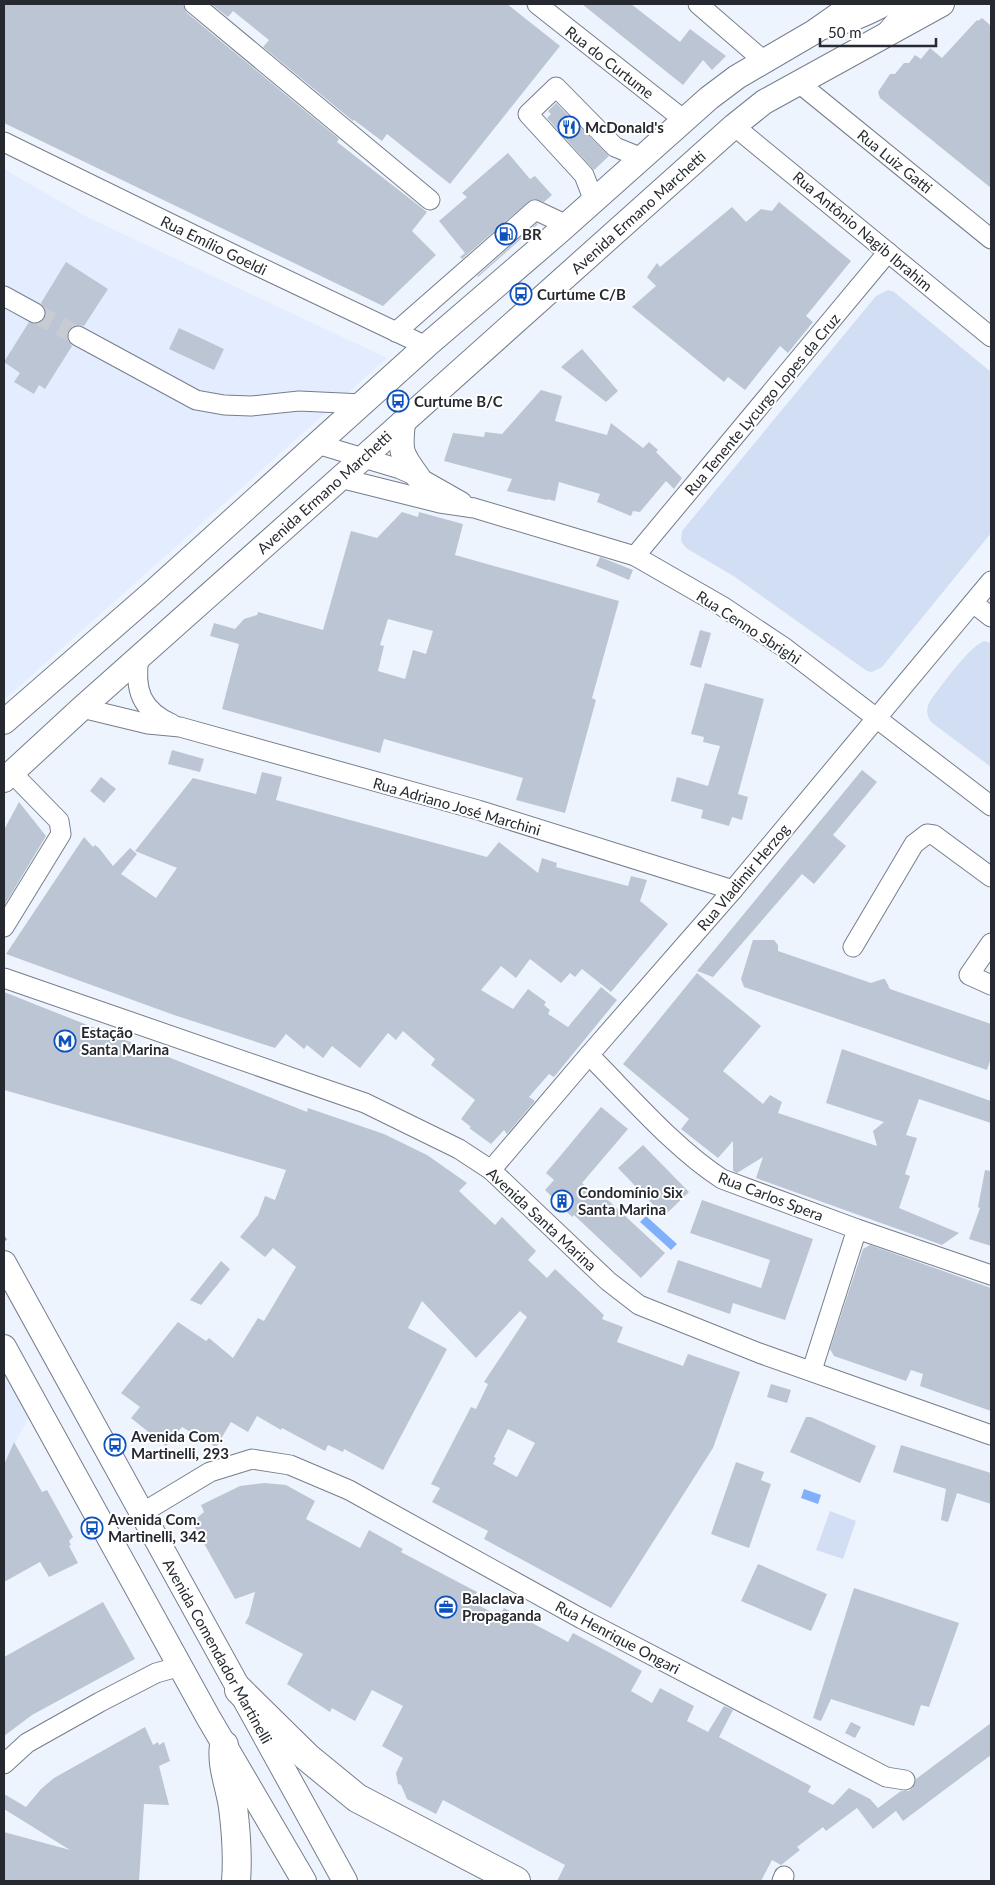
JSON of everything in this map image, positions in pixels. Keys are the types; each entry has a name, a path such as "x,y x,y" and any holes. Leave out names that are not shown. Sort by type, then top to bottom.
{"highway":[{"path":"240,1690 307,1757 357,1798 516,1881"},
{"path":"224,1745 222,1757 233,1806 236,1839 236,1881"}],"main road":[{"path":"4,722 426,346 567,225 684,120 723,88 764,61 814,32 854,4"},
{"name":"Avenida Ermano Marchetti","path":"6,778 734,126 764,102 942,4"},
{"path":"403,422 401,450 404,458 418,477"},
{"name":"Avenida Comendador Martinelli","path":"5,1267 345,1881"},
{"path":"4,1347 224,1745 304,1881"}],"street":[{"path":"194,4 430,200"},
{"name":"Rua do Curtume","path":"537,4 684,120"},
{"path":"698,4 764,61"},
{"path":"814,32 865,18 889,4"},
{"path":"881,37 910,4"},
{"name":"Rua Luiz Gatti","path":"799,83 991,239"},
{"path":"594,201 584,175 528,114 556,87 615,147 642,158"},
{"name":"Rua Antônio Nagib Ibrahim","path":"734,126 991,337"},
{"name":"Rua Emílio Goeldi","path":"4,142 247,262 426,346"},
{"path":"396,332 535,210 567,225"},
{"name":"Rua Tenente Lycurgo Lopes da Cruz","path":"635,556 888,252"},
{"path":"4,296 35,313"},
{"path":"78,336 196,400 224,405 251,406 299,401 363,404"},
{"name":"Rua Cenno Sbrighi","path":"317,444 393,467 418,477 474,508"},
{"name":"Rua Cenno Sbrighi","path":"340,478 440,503 474,508 635,556 722,606 785,648 991,806"},
{"name":"Rua Vladimir Herzog","path":"491,1170 733,890 991,582"},
{"path":"974,603 991,617"},
{"name":"Rua Adriano José Marchini","path":"140,657 138,686 143,702 157,716 180,727 478,810 733,890"},
{"name":"Rua Adriano José Marchini","path":"82,708 148,724 180,727"},
{"path":"5,924 61,834 58,821 6,778"},
{"path":"853,947 914,844 927,834 934,835 991,877"},
{"path":"991,943 969,975 991,985"},
{"name":"Avenida Santa Marina","path":"4,978 365,1103 459,1149 491,1170 608,1281 639,1305 759,1353 812,1370 991,1436"},
{"name":"Rua Carlos Spera","path":"589,1055 682,1149 710,1172 722,1179 857,1229 991,1275"},
{"path":"812,1370 857,1229"},
{"name":"Rua Henrique Ongari","path":"142,1513 210,1472 252,1459 290,1464 349,1490 582,1619 886,1777 905,1780"},
{"path":"4,1764 28,1742 100,1702 156,1673 181,1666"}],"shaded area":[{"path":"4,169 87,217 387,358 4,700"},
{"path":"888,290 894,292 991,372 991,533 882,667 872,672 867,671 735,577 686,548 681,541 682,531 876,296"},
{"path":"984,641 991,643 991,767 931,722 927,712 930,701 956,668 971,651"},
{"path":"4,1373 29,1416 4,1465"},
{"path":"830,1511 856,1521 843,1559 816,1550"}],"water":[{"path":"646,1216 677,1244 671,1250 640,1222"},
{"path":"804,1489 821,1495 818,1504 801,1498"}],"building":[{"path":"4,4 183,4 187,13 339,139 337,142 427,212 412,231 436,255 383,306 4,123"},
{"path":"211,4 507,4 560,46 450,184 387,134 382,141 353,121 263,47 269,40 233,11 228,17"},
{"path":"582,4 631,4 680,42 690,29 726,56 712,70 703,60 683,85"},
{"path":"982,18 991,26 991,188 880,98 878,92 890,74 895,74 904,63 909,63 915,55 921,59 930,48 942,58 977,20"},
{"path":"556,103 609,156 594,170 547,118 551,114 548,111"},
{"path":"508,153 530,179 535,176 552,195 544,202 534,199 528,202 462,259 460,257 465,253 439,221 467,197 462,193"},
{"path":"779,202 851,261 806,316 813,322 788,353 780,346 745,390 728,377 724,382 632,307 656,286 647,277 657,263 660,267 732,207 746,222 761,209 772,211"},
{"path":"537,223 538,224 477,276"},
{"path":"66,262 108,289 84,326 77,325 68,330 67,337 72,346 45,389 39,385 34,394 14,382 20,373 4,362 29,322 36,324 45,319 46,312 41,303"},
{"path":"179,328 224,349 214,370 169,349"},
{"path":"582,349 618,391 606,402 561,367"},
{"path":"541,390 562,396 555,421 607,435 611,423 643,448 649,442 658,450 656,452 682,478 674,489 666,481 640,512 633,511 631,516 597,502 600,494 559,482 555,501 547,500 507,491 512,479 444,461 453,433 484,437 485,432 502,434"},
{"path":"402,512 418,517 419,512 463,524 455,555 619,601 592,698 596,700 565,813 516,800 523,778 384,739 380,753 222,709 239,644 210,636 214,623 235,629 244,619 257,615 258,612 323,630 351,531 377,538","holes":["388,619 433,631 426,654 413,650 405,679 378,671 384,646 380,645"]},
{"path":"600,557 633,570 629,580 596,566"},
{"path":"700,630 711,633 701,668 690,665"},
{"path":"705,683 764,699 738,794 748,797 742,820 732,817 729,826 701,818 703,810 671,801 677,777 708,786 720,746 703,742 704,737 691,734"},
{"path":"172,750 204,759 200,772 168,764"},
{"path":"862,770 877,782 833,835 846,846 814,884 802,874 713,977 697,971"},
{"path":"262,772 282,777 276,800 487,857 499,842 538,873 542,858 557,863 556,867 628,886 631,876 647,880 640,901 668,924 611,992 582,969 575,977 570,973 561,983 530,959 516,978 501,966 481,990 513,1009 528,989 546,1002 544,1005 550,1010 548,1014 568,1027 601,987 617,1000 554,1077 549,1074 529,1097 535,1101 507,1134 504,1130 491,1144 469,1128 471,1127 461,1119 475,1100 431,1065 435,1059 403,1031 396,1040 388,1033 360,1068 332,1046 323,1058 307,1045 304,1049 286,1034 275,1048 174,1015 6,954 84,837 93,847 95,845 99,848 113,866 130,848 137,854 121,874 156,898 177,868 135,851 193,778 256,794"},
{"path":"101,777 116,789 104,803 90,791"},
{"path":"19,802 46,836 4,906 4,830"},
{"path":"753,940 774,940 778,945 778,951 871,983 885,979 890,989 991,1024 991,1058 987,1070 744,987 741,979"},
{"path":"697,973 761,1026 723,1071 763,1104 770,1095 782,1102 778,1113 877,1146 873,1131 884,1122 826,1103 842,1049 991,1101 991,1123 919,1099 906,1135 917,1138 905,1174 910,1176 899,1208 959,1233 942,1245 756,1178 763,1157 737,1173 733,1171 733,1141 718,1158 681,1129 689,1119 623,1064"},
{"path":"4,992 307,1112 308,1108 384,1134 427,1155 467,1183 459,1191 495,1225 502,1217 536,1251 528,1260 547,1278 555,1269 604,1315 602,1319 623,1327 617,1342 683,1366 688,1354 740,1372 713,1448 611,1608 484,1539 488,1531 432,1502 440,1488 431,1484 471,1407 476,1409 488,1384 484,1382 527,1317 520,1311 476,1358 422,1301 408,1328 447,1349 383,1470 344,1449 343,1452 328,1445 325,1451 257,1416 248,1432 231,1422 216,1447 182,1427 166,1446 131,1418 140,1407 121,1393 178,1322 206,1341 209,1338 233,1358 258,1318 264,1321 296,1267 273,1248 265,1257 240,1237 258,1215 265,1196 275,1200 286,1170 4,1090","holes":["508,1429 535,1443 517,1477 493,1464 496,1458 494,1457"]},
{"path":"601,1107 628,1129 582,1183 592,1192 596,1189 665,1253 641,1278 574,1215 572,1217 545,1190 554,1180 546,1173"},
{"path":"643,1145 689,1192 664,1216 618,1168"},
{"path":"985,1170 991,1171 991,1246 969,1239 980,1208 978,1207"},
{"path":"702,1200 813,1239 785,1320 733,1303 730,1314 667,1292 678,1260 761,1288 770,1260 690,1233"},
{"path":"870,1245 991,1288 991,1411 920,1386 923,1374 911,1370 906,1381 834,1356 830,1349 863,1249"},
{"path":"221,1261 230,1269 223,1278 201,1305 190,1300"},
{"path":"771,1384 791,1390 787,1403 767,1397"},
{"path":"806,1417 811,1417 876,1446 860,1483 790,1452"},
{"path":"14,1442 42,1492 47,1490 73,1537 69,1541 71,1545 69,1546 78,1563 49,1577 40,1562 4,1582 4,1465"},
{"path":"901,1445 991,1473 991,1504 957,1493 948,1522 941,1520 946,1489 893,1472"},
{"path":"736,1462 764,1472 761,1480 771,1484 749,1548 711,1534"},
{"path":"264,1483 286,1485 315,1501 306,1519 360,1548 369,1530 403,1549 401,1552 477,1592 472,1602 499,1616 504,1608 568,1642 573,1633 614,1655 642,1671 631,1691 652,1703 660,1688 694,1706 687,1721 708,1732 724,1706 733,1710 719,1737 811,1786 808,1792 833,1805 849,1788 870,1799 878,1808 901,1791 909,1791 916,1779 991,1723 991,1755 903,1821 896,1811 873,1829 857,1808 826,1831 823,1827 797,1847 800,1850 781,1865 772,1860 761,1881 557,1881 565,1865 443,1800 436,1814 407,1799 401,1785 398,1784 396,1773 403,1758 382,1746 403,1706 372,1690 355,1721 332,1708 330,1712 287,1684 303,1654 245,1623 249,1616 255,1592 235,1599 192,1522 204,1512 201,1505 240,1486"},
{"path":"758,1564 827,1594 811,1631 741,1601"},
{"path":"854,1588 959,1623 929,1707 921,1705 914,1726 831,1699 821,1721 813,1718"},
{"path":"103,1602 135,1659 32,1715 4,1736 4,1657"},
{"path":"851,1722 861,1727 855,1738 845,1733"},
{"path":"145,1727 153,1745 158,1742 159,1745 164,1742 170,1761 159,1766 169,1805 144,1804 139,1881 4,1881 4,1832 70,1850 4,1809 4,1794 26,1807 41,1789 54,1778"}],"tunnel":[{"path":"35,313 78,336"}],"place":[{"name":"McDonald's","path":"569,127"},
{"name":"BR","path":"506,234"},
{"name":"Curtume C/B","path":"521,294"},
{"name":"Curtume B/C","path":"398,401"},
{"name":"Estação Santa Marina","path":"65,1041"},
{"name":"Condomínio Six Santa Marina","path":"562,1201"},
{"name":"Avenida Com. Martinelli, 293","path":"115,1445"},
{"name":"Avenida Com. Martinelli, 342","path":"92,1528"},
{"name":"Balaclava Propaganda","path":"446,1607"}]}
